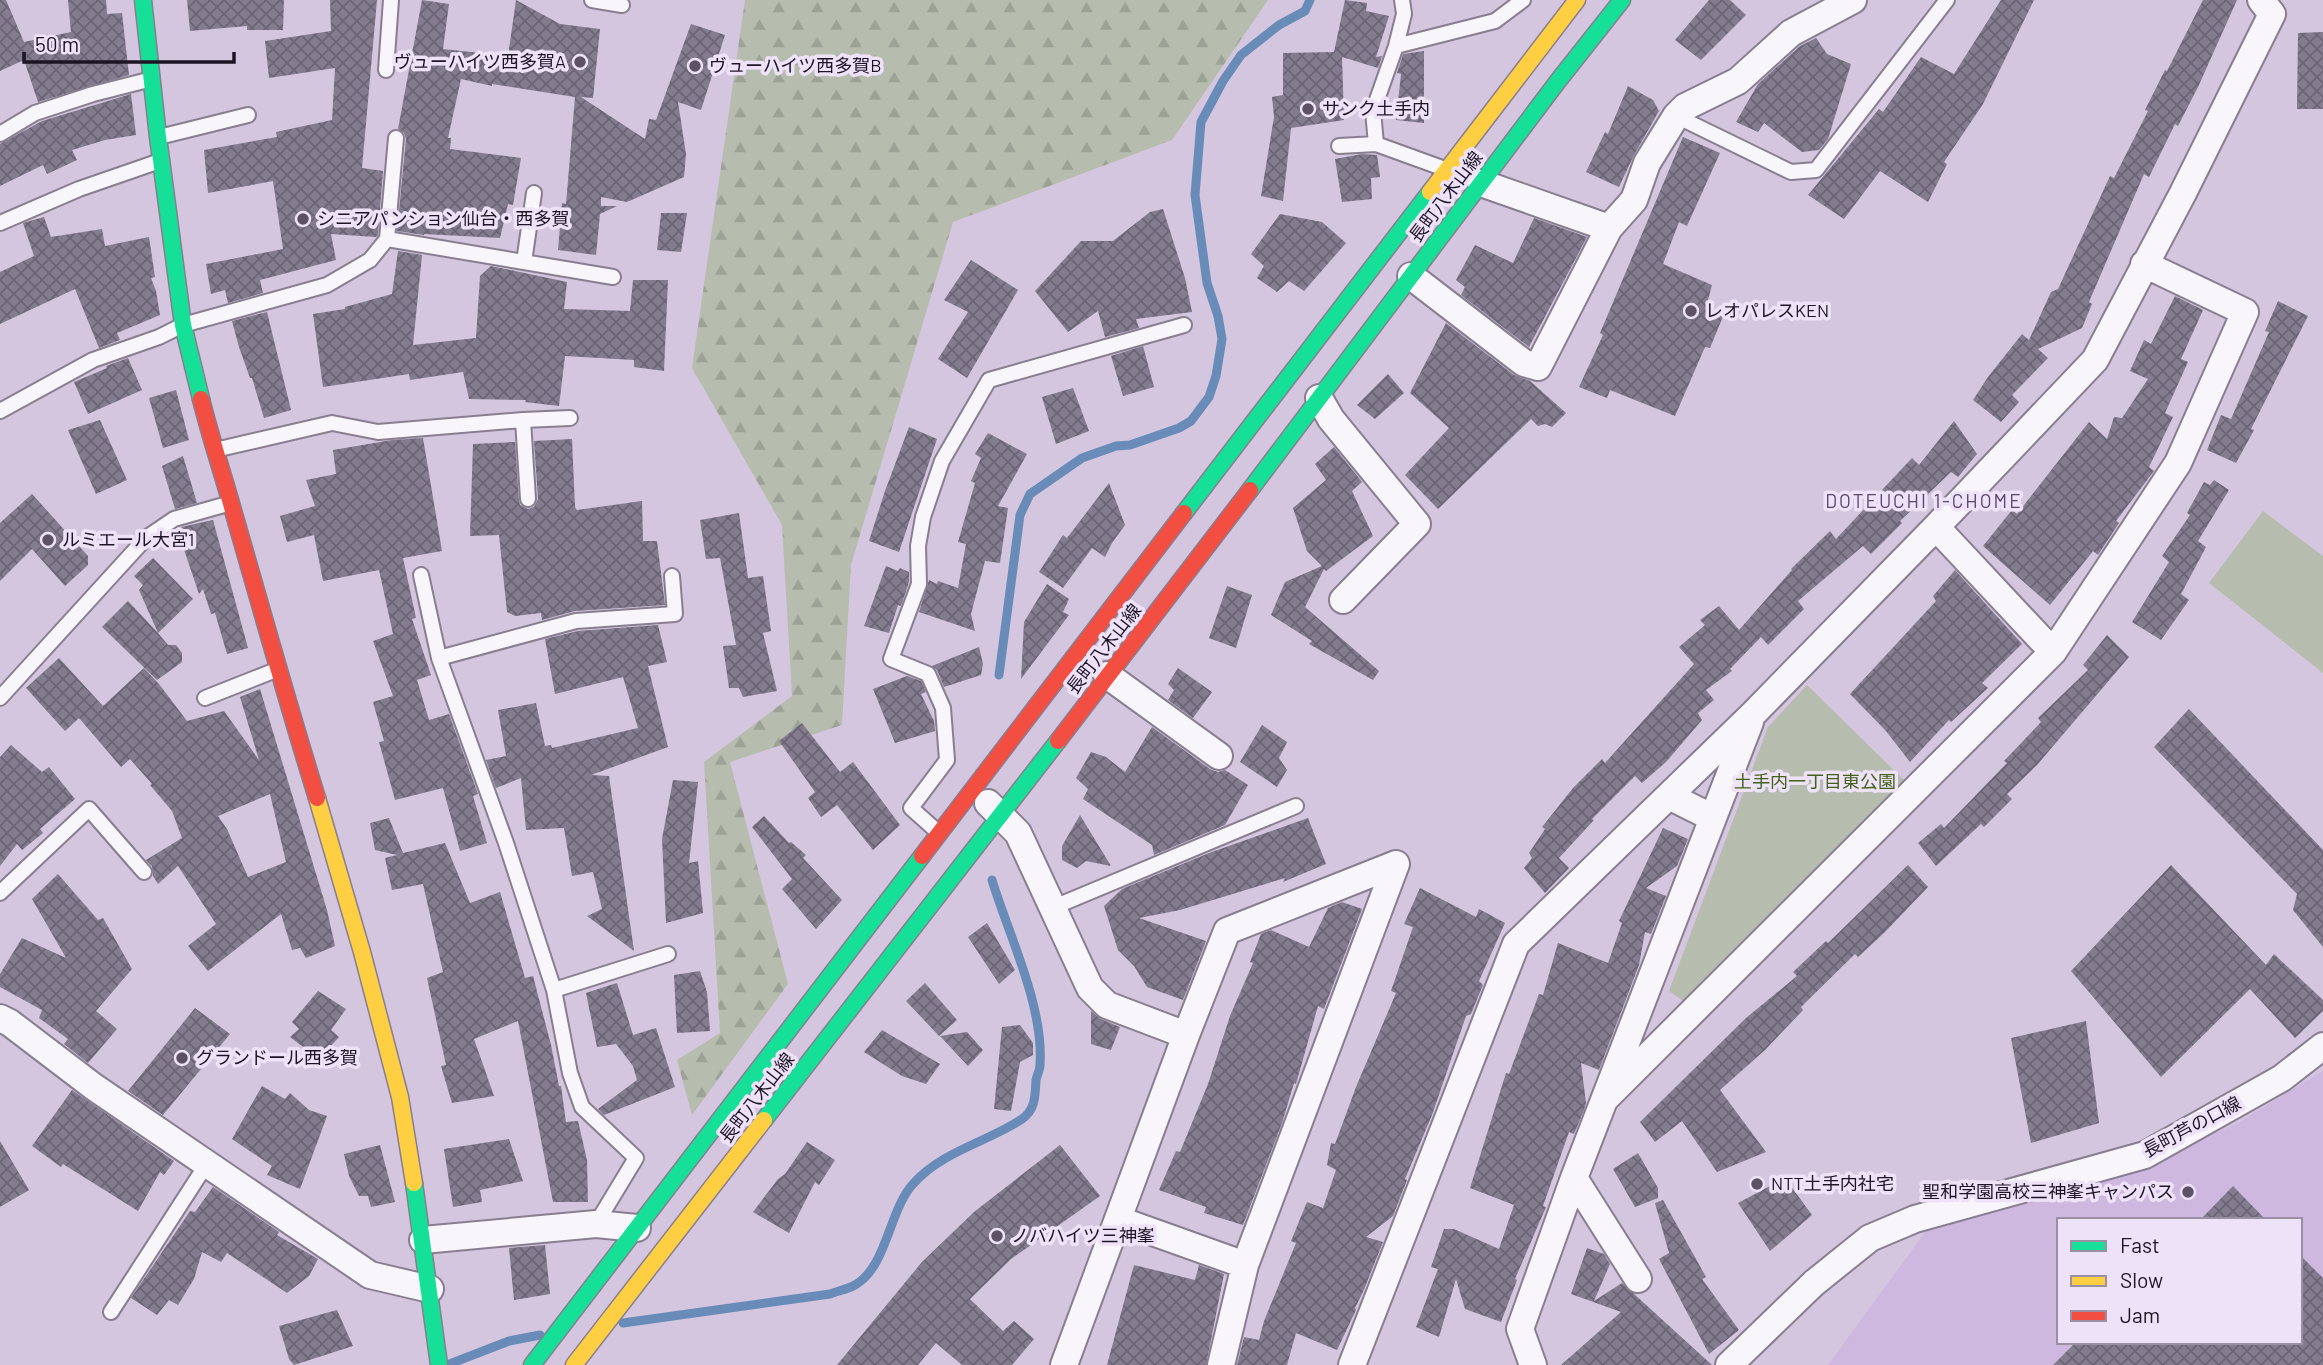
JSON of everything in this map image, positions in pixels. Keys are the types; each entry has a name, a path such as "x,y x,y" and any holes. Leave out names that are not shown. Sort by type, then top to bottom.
{"street":[{"path":"143,0 183,325 214,451 232,503 277,670 320,807 400,1097 423,1240 439,1365"},
{"path":"532,1365 637,1228 954,844 973,790 1577,0"},
{"name":"長町八木山線","path":"574,1365 611,1318 954,844 1001,814 1151,621 1622,0"},
{"path":"1411,276 1524,363 1538,367 1609,228 1634,200 1647,163 1676,116 1685,107 1738,81 1791,33 1853,0"},
{"path":"1352,1365 1516,944 1753,714 2095,360 2183,193 2272,14 2261,0"},
{"path":"1481,183 1609,228"},
{"path":"1605,1099 2053,652 2178,463 2245,312 2144,264"},
{"path":"1319,398 1331,419 1417,524 1343,600"},
{"path":"1936,527 2053,652"},
{"path":"1107,675 1219,756"},
{"path":"1533,1365 1520,1329 1574,1178 1753,714"},
{"path":"973,790 1018,833 1090,988 1107,1005 1186,1035"},
{"path":"1669,796 1713,818"},
{"path":"1064,1365 1227,931 1395,864 1245,1265 1221,1365"},
{"path":"0,1018 206,1166 370,1275 430,1289"},
{"name":"長町芦の口線","path":"1729,1365 1814,1283 1870,1238 1915,1219 2145,1155 2282,1078 2323,1046"},
{"path":"1574,1178 1638,1279"},
{"path":"1119,1220 1245,1265"},
{"path":"423,1240 596,1224 637,1228"}],"lane":[{"path":"386,70 391,0"},
{"path":"592,0 622,5"},
{"path":"1376,144 1373,111 1396,46 1404,14 1402,0"},
{"path":"1396,46 1494,21 1524,0"},
{"path":"1676,116 1791,172 1816,170 1947,0"},
{"path":"0,134 36,113 93,94 153,79"},
{"path":"158,138 248,116"},
{"path":"0,411 93,360 159,337 183,325 327,285 370,260 387,239 396,138"},
{"path":"1339,146 1376,144 1447,170"},
{"path":"0,223 79,189 161,161"},
{"path":"524,262 534,193"},
{"path":"387,239 613,277"},
{"path":"954,844 911,808 947,760 943,708 928,674 891,659 919,584 918,546 923,517 942,461 989,380 1184,325"},
{"path":"214,451 332,422 379,432 570,418"},
{"path":"523,420 528,499"},
{"path":"0,698 146,538 174,519 232,503"},
{"path":"421,575 439,658 506,843 554,990 570,1073 582,1107 636,1158 596,1224"},
{"path":"439,658 576,621 675,614 672,576"},
{"path":"205,698 277,670"},
{"path":"1054,906 1296,806"},
{"path":"0,893 89,810 144,872"},
{"path":"554,990 668,954"},
{"path":"111,1312 206,1166"}],"shaded area":[{"name":"聖和学園高校三神峯キャンパス","path":"2323,1071 2323,1365 1828,1365 1926,1231 2144,1163 2236,1124"}],"green space":[{"path":"745,0 1268,0 1172,140 953,222 851,565 842,725 730,762 788,984 692,1115 677,1060 720,1033 704,762 792,696 782,525 692,368"},
{"path":"2263,511 2323,556 2323,673 2209,583"},
{"name":"土手内一丁目東公園","path":"1807,685 1906,782 1685,1002 1669,991 1768,727"}],"building":[{"path":"0,0 6,0 24,42 71,32 68,0 106,0 107,14 122,13 129,75 38,102 24,60 0,71"},
{"path":"187,0 284,0 283,30 247,30 247,26 190,31"},
{"path":"330,0 377,0 362,168 383,171 378,235 331,234 336,260 260,280 263,293 228,303 225,290 211,294 206,264 283,249 273,181 208,193 204,150 277,137 276,132 332,120 335,68 269,78 265,41 331,31"},
{"path":"422,0 449,4 443,49 508,56 516,0 560,24 600,29 593,98 581,97 645,139 649,119 656,120 691,24 725,35 701,110 678,102 686,154 684,177 627,202 601,197 601,206 617,206 600,214 596,255 558,250 562,203 566,204 575,97 461,79 448,138 451,138 450,149 521,158 513,205 508,204 500,238 424,235 397,231 406,139 404,133 398,129"},
{"path":"1345,0 1367,3 1366,11 1389,16 1376,57 1382,56 1378,68 1342,57 1344,120 1291,128 1283,201 1261,196 1274,117 1272,97 1283,95 1283,53 1334,52"},
{"path":"1709,0 1730,0 1746,15 1701,60 1675,40"},
{"path":"2001,0 2034,0 1983,104 1944,162 1947,164 1928,202 1880,171 1844,219 1808,195 1879,109 1883,112 1921,57 1954,74"},
{"path":"2203,0 2237,0 2178,126 2175,124 2149,177 2144,174 2089,302 2092,304 2082,328 2038,349 2048,358 2012,395 2019,402 2001,422 1973,400 2022,334 2029,340 2051,292 2058,289 2110,176 2114,178 2148,111 2145,110 2165,70 2167,71"},
{"path":"2323,32 2323,109 2297,109 2298,33"},
{"path":"1816,38 1827,54 1851,64 1828,139 1819,150 1802,152 1764,123 1758,132 1736,122 1758,84 1800,46"},
{"path":"1424,51 1424,123 1396,120 1401,74 1397,73 1403,54"},
{"path":"1628,86 1653,100 1659,111 1619,187 1586,172 1605,132 1608,134"},
{"path":"131,94 136,135 105,140 72,150 77,160 47,174 43,165 0,186 0,144 42,121"},
{"path":"1683,137 1720,153 1687,226 1679,222 1663,264 1712,285 1706,307 1724,314 1710,348 1705,347 1675,416 1610,390 1607,398 1579,387 1603,335 1600,333"},
{"path":"1362,154 1377,155 1380,177 1371,178 1372,199 1342,202 1335,159"},
{"path":"1163,209 1185,278 1192,312 1136,319 1139,328 1105,337 1098,311 1068,332 1035,291 1081,241 1113,241 1150,212"},
{"path":"661,213 687,213 681,252 657,250"},
{"path":"1280,214 1322,222 1346,243 1304,291 1289,281 1277,292 1257,278 1264,266 1251,254"},
{"path":"44,217 51,237 102,229 105,246 149,237 155,277 151,278 160,315 117,333 120,340 99,348 75,289 0,324 0,272 34,256 23,223"},
{"path":"1534,218 1587,237 1529,347 1461,295 1465,287 1456,280 1475,245 1513,263"},
{"path":"398,251 422,255 413,345 476,338 480,276 491,266 567,282 564,309 630,311 633,280 668,280 664,371 634,367 634,360 565,356 559,406 525,402 526,400 469,399 463,372 410,380 409,374 323,387 313,314 345,309 392,294"},
{"path":"971,260 1018,290 967,378 938,359 968,312 944,300"},
{"path":"2175,296 2203,310 2181,359 2188,362 2165,413 2173,417 2149,467 2154,471 2116,521 2119,523 2098,555 2093,551 2050,605 1983,546 2012,510 2017,514 2089,422 2107,439 2114,417 2122,418 2148,379 2130,371 2144,340 2151,344"},
{"path":"2278,301 2308,316 2236,463 2207,450 2221,415 2231,419 2269,332 2265,331"},
{"path":"267,312 291,410 264,418 232,321"},
{"path":"1446,323 1514,375 1530,381 1566,413 1552,427 1545,424 1538,426 1531,419 1438,509 1405,475 1449,428 1410,393"},
{"path":"1143,346 1154,387 1123,396 1111,356"},
{"path":"128,358 142,390 88,414 74,382"},
{"path":"1388,374 1404,393 1375,419 1357,405"},
{"path":"1073,388 1089,431 1056,444 1042,397"},
{"path":"176,390 189,440 163,448 149,398"},
{"path":"100,420 127,480 96,494 68,430"},
{"path":"1954,421 1977,454 1958,477 1951,472 1926,496 1924,494 1916,502 1918,504 1900,521 1902,523 1871,554 1863,546 1798,601 1804,609 1768,645 1761,637 1730,669 1732,671 1706,690 1714,700 1698,713 1702,720 1666,762 1642,783 1635,776 1592,819 1594,820 1559,858 1569,868 1545,893 1524,868 1532,858 1529,853 1545,829 1542,827 1573,788 1602,759 1605,763 1694,664 1679,647 1705,625 1700,620 1719,606 1739,630 1791,569 1830,531 1836,539 1912,458 1919,465"},
{"path":"909,427 937,439 899,552 869,541"},
{"path":"988,433 1027,454 998,506 1008,508 1000,563 985,561 971,614 975,631 919,612 929,580 958,588 966,544 958,542 975,483 971,481 981,458 975,454"},
{"path":"423,438 442,551 403,558 416,618 412,619 431,675 417,680 429,720 449,714 478,794 473,796 487,843 460,851 443,788 395,800 379,742 384,741 373,702 393,696 373,641 393,634 379,570 323,581 314,535 287,542 280,516 315,506 306,480 336,474 333,450 392,440"},
{"path":"572,439 577,510 642,501 643,541 657,541 665,605 575,611 542,620 541,613 515,616 507,612 499,535 470,536 473,444 515,442 519,500 520,505 528,509 534,507 538,499 534,441"},
{"path":"1334,447 1362,482 1352,491 1373,536 1326,571 1324,569 1305,607 1379,671 1373,680 1309,644 1312,641 1271,615 1285,582 1322,566 1307,551 1293,508 1326,480 1315,464"},
{"path":"183,456 197,503 175,509 162,466"},
{"path":"2214,480 2229,490 2198,541 2206,547 2181,594 2189,600 2161,640 2132,622 2169,562 2162,556 2190,515 2187,513 2204,482 2210,485"},
{"path":"1109,483 1125,525 1105,557 1092,548 1063,588 1039,572 1063,535 1067,538"},
{"name":"ルミエール大宮1","path":"32,494 88,556 88,565 65,586 32,549 0,581 0,523"},
{"path":"739,513 748,578 763,576 771,631 763,633 777,691 743,697 739,688 729,688 723,646 736,645 720,558 706,559 700,520"},
{"path":"213,520 248,648 227,654 215,613 211,614 203,589 199,594 178,532 182,530 181,527"},
{"path":"153,558 193,599 158,633 139,590 143,585 134,576"},
{"path":"886,566 909,572 909,582 889,633 864,626"},
{"path":"1955,570 2022,644 1982,683 1988,688 1951,722 1949,720 1910,762 1886,731 1850,694 1936,601 1933,596"},
{"path":"1047,584 1069,599 1063,612 1069,615 1021,679 1024,622"},
{"path":"1227,586 1252,595 1236,648 1209,638"},
{"path":"128,601 168,645 176,645 182,653 182,662 157,680 102,627"},
{"path":"658,625 667,662 648,666 668,747 591,775 609,776 634,951 587,916 602,909 593,872 572,876 564,828 526,830 521,778 496,788 486,760 506,756 498,710 536,703 545,746 551,745 552,748 638,728 623,677 555,694 545,639 578,631"},
{"path":"2107,635 2129,657 2037,765 2007,794 2012,799 1984,827 1981,824 1936,866 1918,843 1941,824 1944,828 2007,763 2004,761 2041,722 2038,718 2088,670 2083,665"},
{"path":"979,647 983,664 981,675 944,687 937,670 932,666"},
{"path":"59,658 103,706 144,668 187,721 224,711 259,760 240,697 260,689 327,910 335,946 306,958 300,948 292,950 281,914 208,971 188,946 216,924 178,866 158,884 153,876 152,866 146,860 182,838 172,811 130,759 121,767 79,718 65,731 26,688","holes":["270,794 286,862 248,877 227,829 218,816"]},
{"path":"1178,668 1212,692 1193,718 1168,700 1174,690 1168,684"},
{"path":"907,676 921,681 926,692 921,694 934,721 935,731 895,743 873,689"},
{"path":"2189,709 2323,850 2323,947 2293,910 2297,894 2154,747"},
{"path":"802,723 840,772 853,762 900,825 873,850 837,805 821,817 808,798 815,792 779,741"},
{"path":"1262,725 1287,742 1279,758 1287,770 1277,787 1240,762"},
{"path":"1152,727 1210,769 1218,772 1225,770 1248,785 1225,825 1154,855 1152,845 1083,799 1088,789 1076,778 1091,752 1106,757 1125,772"},
{"path":"11,745 42,772 49,767 75,799 40,829 43,833 22,850 17,844 0,866 0,757"},
{"path":"673,780 698,782 689,863 698,861 703,913 666,923 662,839"},
{"path":"1080,815 1111,866 1086,861 1077,868 1062,860 1062,846"},
{"path":"764,816 789,843 806,855 803,858 842,900 816,929 782,889 792,879 752,827"},
{"path":"389,818 403,853 445,843 470,903 500,892 525,978 533,976 561,1086 566,1122 578,1121 587,1160 588,1202 553,1202 518,1021 474,1039 494,1096 452,1103 441,1066 446,1065 427,978 443,972 423,884 392,890 385,858 397,855 375,850 370,823"},
{"path":"1308,818 1326,864 1283,882 1285,878 1180,910 1139,918 1206,941 1183,1000 1147,987 1134,966 1118,950 1104,906 1122,889 1209,853"},
{"path":"1663,828 1688,839 1677,866 1646,888 1666,896 1651,934 1645,932 1639,965 1599,1070 1581,1063 1586,1103 1584,1110 1574,1134 1569,1132 1543,1206 1546,1207 1515,1279 1517,1280 1501,1322 1465,1309 1456,1279 1439,1337 1416,1327 1438,1269 1431,1267 1444,1229 1454,1229 1499,1249 1514,1205 1470,1188 1506,1073 1509,1074 1539,994 1543,995 1558,943 1608,963 1622,923 1619,921"},
{"path":"1908,865 1928,887 1858,957 1855,954 1801,1007 1803,1010 1765,1050 1720,1090 1766,1152 1717,1172 1682,1121 1655,1142 1640,1122 1746,1018 1797,976 1793,972 1826,941 1828,943"},
{"path":"2171,865 2266,965 2274,954 2323,1000 2323,1011 2295,1038 2250,989 2161,1077 2071,971"},
{"path":"58,874 98,920 103,918 132,969 96,1011 117,1029 88,1063 64,1044 68,1039 39,1018 42,1010 0,987 0,974 22,938 66,958 32,899"},
{"path":"1420,888 1476,917 1479,909 1505,923 1479,981 1483,985 1471,1014 1466,1016 1393,1216 1366,1237 1383,1242 1337,1350 1296,1333 1287,1365 1237,1365 1244,1337 1259,1340 1296,1243 1291,1241 1307,1202 1323,1208 1336,1170 1327,1165 1331,1143 1335,1144 1396,993 1391,991 1413,927 1404,924"},
{"path":"1342,902 1362,909 1324,1009 1318,1006 1296,1084 1294,1083 1282,1123 1243,1225 1204,1213 1206,1207 1159,1190 1176,1151 1180,1152 1208,1084 1230,1016 1253,963 1250,962 1261,934 1271,930 1309,947 1328,908"},
{"path":"987,923 1015,970 999,984 968,937"},
{"path":"700,971 707,992 710,1031 677,1033 674,975"},
{"path":"617,983 633,1035 656,1028 675,1087 604,1115 598,1109 637,1080 633,1066 616,1044 597,1047 586,993"},
{"path":"925,983 957,1020 939,1036 906,1001"},
{"path":"318,991 346,1009 331,1030 339,1037 319,1059 290,1037 299,1029 292,1022"},
{"name":"グランドール西多賀","path":"195,1008 230,1034 163,1115 128,1091"},
{"path":"1091,1011 1101,1019 1120,1027 1111,1050 1091,1044"},
{"path":"2086,1021 2099,1123 2031,1143 2011,1038"},
{"path":"1020,1025 1033,1043 1033,1055 1020,1062 1011,1111 994,1109 1002,1027"},
{"path":"882,1030 940,1064 926,1084 902,1076 864,1052"},
{"path":"967,1032 983,1050 968,1066 940,1036"},
{"path":"262,1086 285,1099 290,1093 309,1110 327,1116 300,1189 267,1175 272,1166 232,1139"},
{"path":"72,1090 174,1161 164,1175 160,1172 138,1211 63,1164 61,1167 32,1146"},
{"path":"509,1139 523,1181 480,1190 482,1202 453,1207 444,1149"},
{"path":"0,1141 29,1190 0,1207"},
{"path":"807,1142 835,1160 819,1185 815,1182 789,1233 753,1212 778,1179 785,1174"},
{"path":"380,1145 395,1202 371,1207 368,1196 359,1196 349,1176 344,1154"},
{"name":"ノバハイツ三神峯","path":"1060,1145 1100,1196 1011,1259 970,1299 1003,1331 1014,1321 1034,1339 1012,1365 962,1365 936,1343 918,1365 837,1365 922,1262 974,1212"},
{"path":"1638,1153 1658,1188 1658,1198 1635,1207 1613,1169"},
{"path":"1785,1178 1812,1215 1770,1251 1738,1203"},
{"path":"2233,1186 2264,1218 2202,1218"},
{"path":"213,1187 279,1232 277,1235 318,1259 309,1276 287,1293 227,1253 221,1262 202,1252 194,1279 178,1305 169,1300 157,1315 131,1298 190,1211 195,1212"},
{"path":"1663,1200 1706,1277 1702,1279 1739,1330 1709,1354 1659,1259 1669,1253 1655,1203"},
{"path":"545,1245 550,1294 514,1300 509,1248"},
{"path":"1587,1248 1604,1254 1610,1264 1594,1301 1622,1283 1712,1365 1561,1365 1621,1312 1571,1294"},
{"path":"2302,1257 2323,1278 2323,1365 2053,1365 2074,1344 2302,1344"},
{"path":"1134,1265 1195,1280 1199,1265 1224,1274 1206,1365 1107,1365"},
{"path":"337,1310 353,1346 294,1365 289,1359 279,1326"}],"waterway":[{"path":"999,675 1020,515 1030,494 1082,458 1179,428 1191,421 1209,397 1216,376 1222,339 1207,283 1195,195 1201,122 1223,81 1241,55 1279,25 1305,11 1310,0"},
{"path":"623,1323 830,1294 855,1285 866,1277 874,1265 898,1208 913,1184 937,1163 1009,1127 1027,1115 1034,1101 1040,1067 1037,1019 1024,971 992,880"},
{"path":"447,1365 509,1341 540,1335"}],"traffic: fast":[{"path":"143,0 183,325 201,399"},
{"path":"1250,490 1622,0"},
{"path":"1184,513 1430,192"},
{"path":"764,1120 1058,741"},
{"path":"532,1365 922,856"},
{"path":"414,1183 439,1365"}],"traffic: slow":[{"path":"1430,192 1577,0"},
{"path":"317,798 362,952 400,1097 414,1183"},
{"path":"574,1365 764,1120"}],"traffic: jam":[{"path":"201,399 317,798"},
{"path":"1058,741 1250,490"},
{"path":"922,856 1184,513"}],"place":[{"name":"ヴューハイツ西多賀A","path":"580,62"},
{"name":"ヴューハイツ西多賀B","path":"695,66"},
{"name":"サンク土手内","path":"1308,109"},
{"name":"シニアパンション仙台・西多賀","path":"303,219"},
{"name":"レオパレスKEN","path":"1691,311"},
{"name":"ルミエール大宮1","path":"48,540"},
{"name":"グランドール西多賀","path":"182,1058"},
{"name":"NTT土手内社宅","path":"1757,1184"},
{"name":"聖和学園高校三神峯キャンパス","path":"2188,1192"},
{"name":"ノバハイツ三神峯","path":"997,1236"}],"district":[{"name":"DOTEUCHI 1-CHOME","path":"1924,501"}]}
